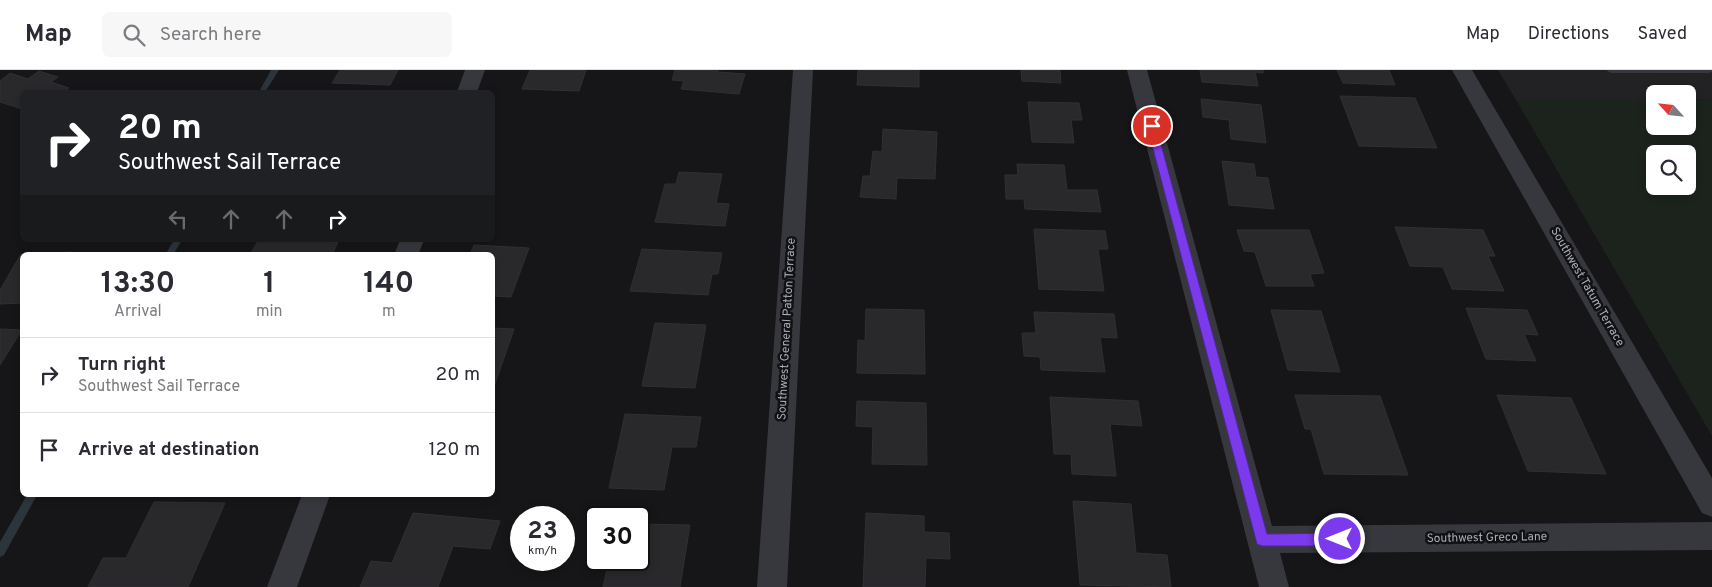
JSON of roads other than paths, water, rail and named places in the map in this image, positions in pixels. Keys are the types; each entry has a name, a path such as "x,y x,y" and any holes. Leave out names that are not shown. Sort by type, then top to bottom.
{"street":[{"path":"468,90 475,70"},
{"name":"Southwest General Patton Terrace","path":"772,587 803,70"},
{"path":"1136,70 1274,587"},
{"name":"Southwest Tatum Terrace","path":"1462,70 1712,504"},
{"path":"282,587 315,497"},
{"name":"Southwest Greco Lane","path":"1262,540 1712,536"}],"lane":[{"path":"1611,70 1708,70"}],"waterway":[{"path":"263,90 275,70"},
{"path":"171,252 177,242"},
{"path":"0,552 31,497"}]}
